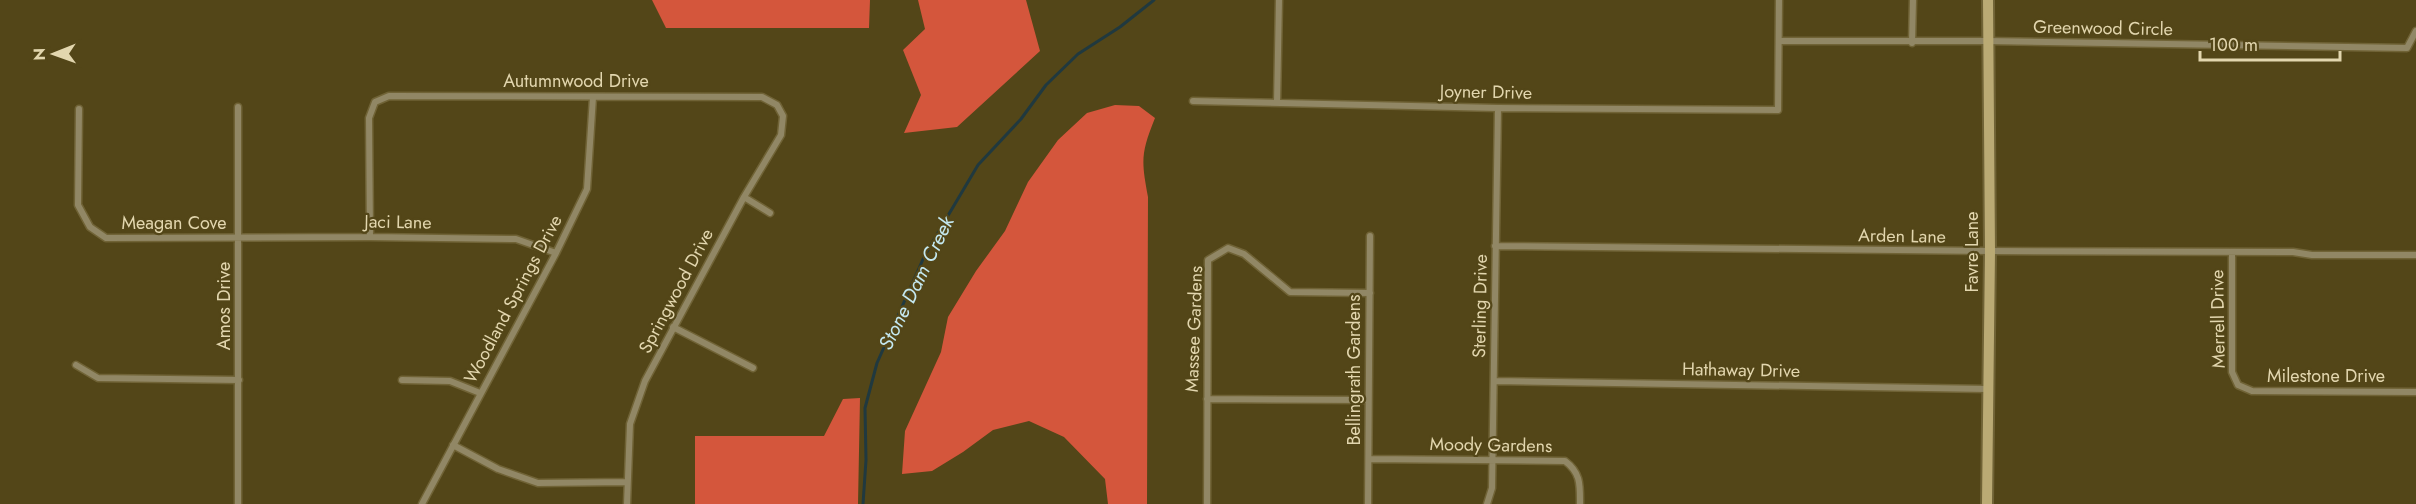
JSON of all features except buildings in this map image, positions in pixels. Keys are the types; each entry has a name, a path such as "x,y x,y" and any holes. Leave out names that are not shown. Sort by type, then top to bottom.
{"street":[{"path":"1277,103 1279,0"},
{"path":"1779,0 1780,42"},
{"path":"1912,43 1913,0"},
{"name":"Favre Lane","path":"1988,0 1990,251 1987,389 1988,504"},
{"name":"Greenwood Circle","path":"1780,42 1987,41 2407,48 2416,32"},
{"name":"Joyner Drive","path":"1193,101 1498,108 1778,110 1780,42"},
{"name":"Autumnwood Drive","path":"370,237 369,118 375,102 389,96 762,97 777,105"},
{"name":"Woodland Springs Drive","path":"422,504 556,253 587,189 593,97"},
{"name":"Springwood Drive","path":"627,504 630,424 645,381 744,197 781,135 783,116 777,105"},
{"name":"Amos Drive","path":"238,107 238,504"},
{"name":"Sterling Drive","path":"1486,504 1492,488 1493,460 1498,108"},
{"name":"Meagan Cove","path":"79,109 78,206 90,227 106,238 238,238"},
{"path":"744,197 770,213"},
{"name":"Bellingrath Gardens","path":"1368,504 1370,236"},
{"name":"Jaci Lane","path":"238,238 516,239 556,253"},
{"name":"Arden Lane","path":"1495,246 2416,255"},
{"name":"Massee Gardens","path":"1207,504 1208,260 1227,248 1244,254 1290,292 1370,293"},
{"name":"Merrell Drive","path":"2232,252 2232,372 2238,385"},
{"path":"673,327 753,368"},
{"path":"76,365 98,378 239,380"},
{"path":"402,380 450,381 480,393"},
{"name":"Hathaway Drive","path":"1494,381 1987,389"},
{"name":"Milestone Drive","path":"2238,385 2252,391 2416,392"},
{"path":"1207,399 1368,400"},
{"path":"453,445 498,469 538,483 627,482"},
{"name":"Moody Gardens","path":"1369,459 1564,461 1574,468 1580,480 1580,504"}],"shaded area":[{"path":"652,0 870,0 869,28 666,28"},
{"path":"918,0 1026,0 1040,51 957,127 904,133 921,95 903,50 925,29"},
{"path":"1115,105 1139,106 1155,118 1147,140 1143,165 1148,197 1147,504 1108,504 1105,479 1064,437 1029,421 993,430 932,471 902,474 905,431 941,352 948,317 976,271 1005,231 1028,182 1058,140 1087,113"},
{"path":"860,398 858,504 695,504 695,436 824,436 843,399"}],"waterway":[{"name":"Stone Dam Creek","path":"863,504 866,460 865,408 877,363 924,257 978,165 1021,119 1046,85 1078,54 1120,27 1154,0"}]}
